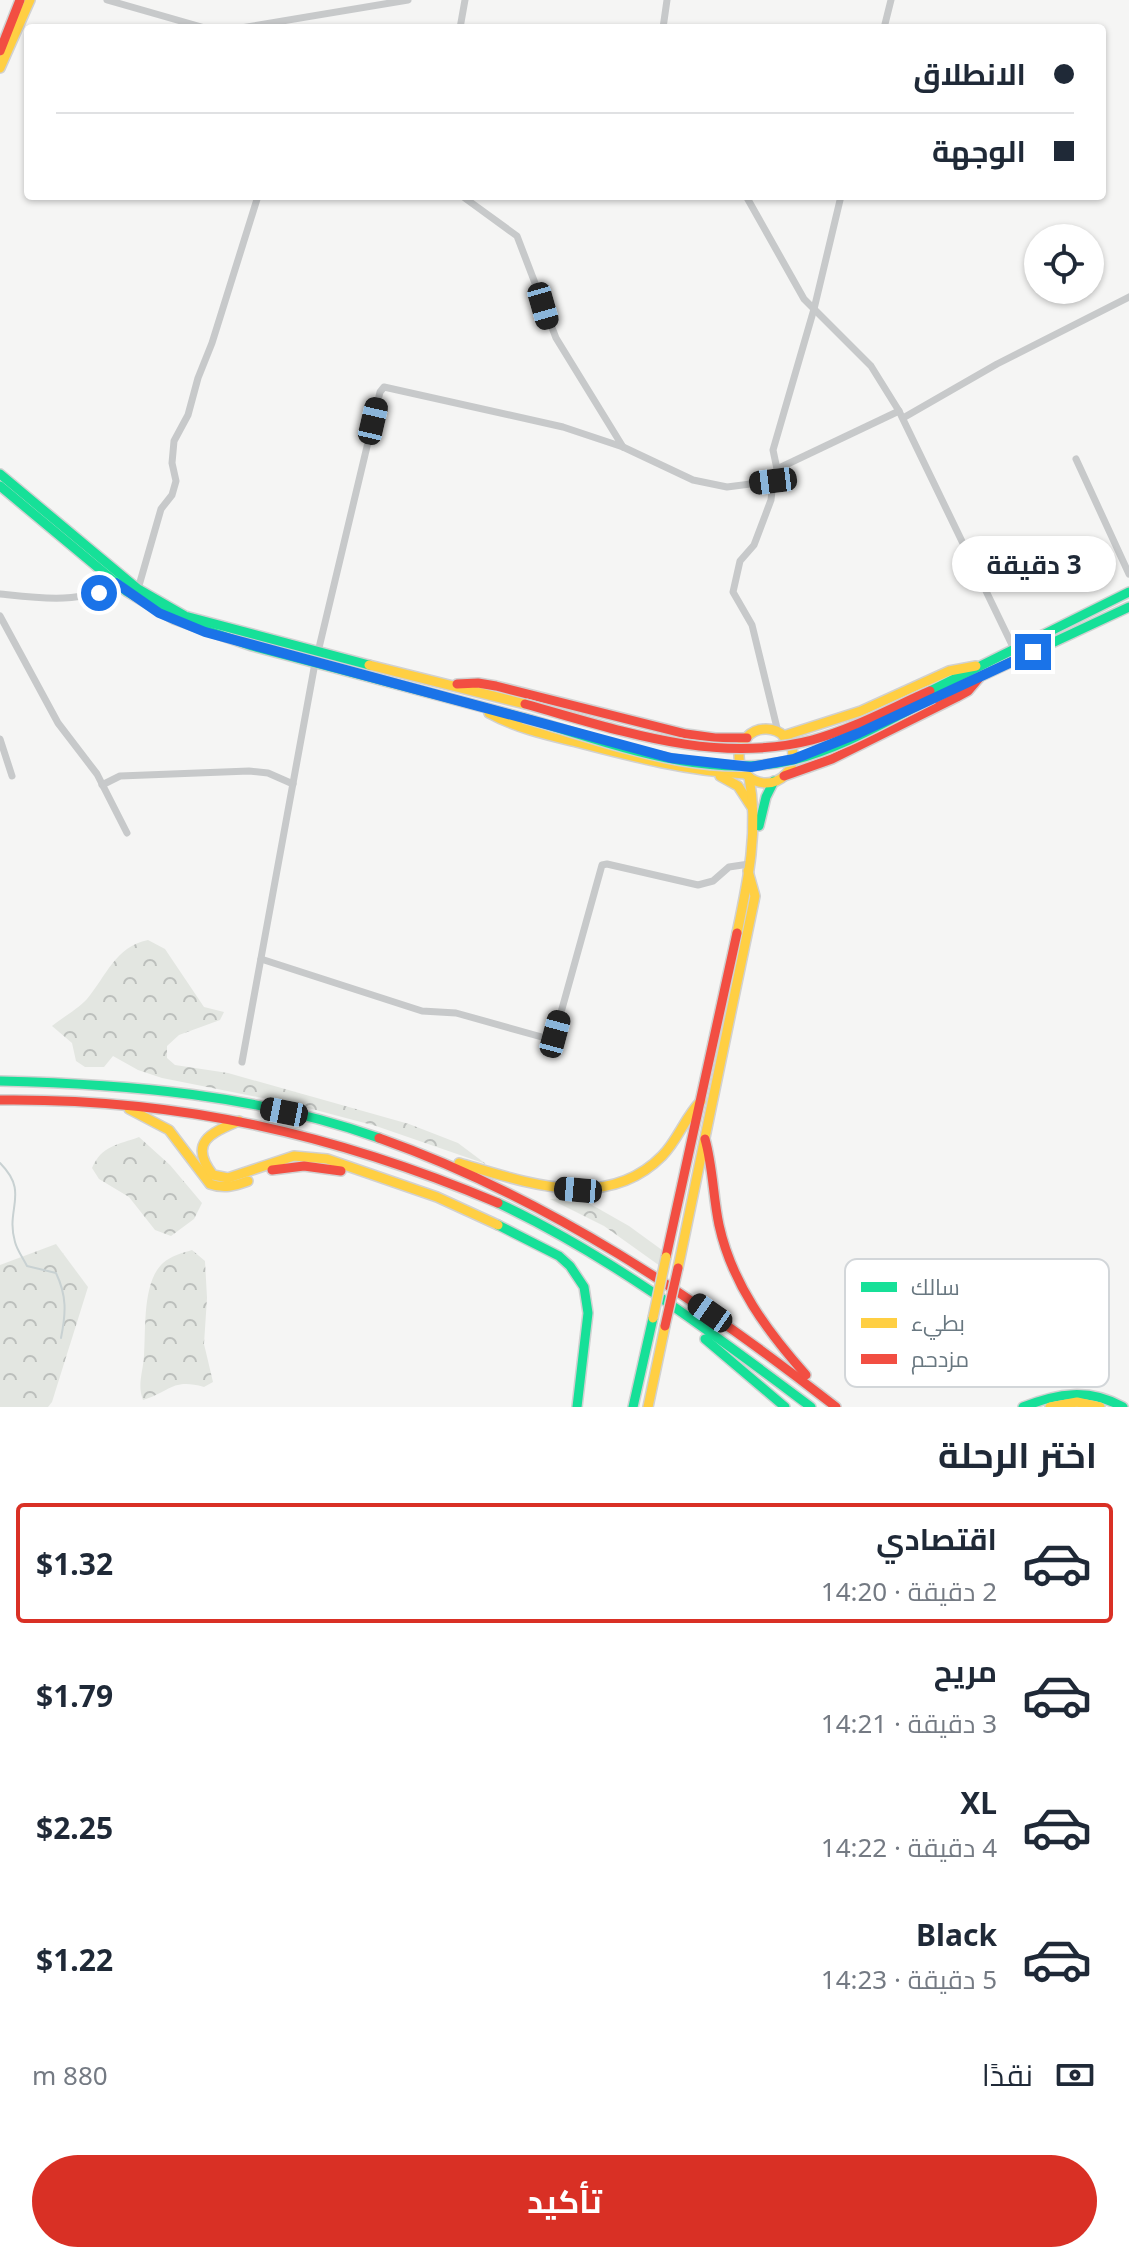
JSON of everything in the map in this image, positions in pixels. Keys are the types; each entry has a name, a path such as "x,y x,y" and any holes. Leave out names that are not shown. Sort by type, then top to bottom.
{"main road":[{"path":"0,51 20,0"},
{"path":"0,68 30,0"},
{"path":"0,474 138,589 163,606 196,620 483,708 671,758 751,767 816,752 980,672 1129,607"},
{"path":"0,486 116,583 147,606 190,627 316,658 452,685 675,744 748,751 813,740 932,695"},
{"path":"483,708 516,726 621,754 709,772 748,776 764,783 832,759 957,697 972,687 980,672 1014,649 1129,592"},
{"path":"452,685 486,684 700,736 747,738 761,730 780,734 841,718 958,667 980,672"},
{"path":"633,1407 701,1101 753,840 766,797 790,767 792,755 789,745 780,734"},
{"path":"747,738 739,753 740,764 748,776 754,820 753,840"},
{"path":"709,772 738,786 747,797 754,820"},
{"path":"648,1407 755,896 748,867"},
{"path":"0,1081 48,1081 194,1094 346,1126 414,1151 483,1180 570,1223 633,1261 753,1343 838,1407"},
{"path":"0,1100 47,1098 117,1104 240,1121 324,1141 508,1209 575,1244 674,1309 811,1407"},
{"path":"414,1151 560,1188 596,1190 634,1179 650,1168 670,1146 686,1115 701,1101"},
{"path":"117,1104 152,1119 171,1132 196,1173 214,1186 238,1185 288,1166 338,1170 428,1201 541,1252 560,1266 579,1289 583,1302 584,1342 577,1407"},
{"path":"240,1121 210,1133 203,1143 203,1162 213,1175 233,1178 294,1156 327,1159 407,1185 458,1206 549,1250 580,1276 588,1299 589,1327 584,1342"},
{"path":"705,1139 720,1231 740,1285 777,1343 838,1407"},
{"path":"674,1309 687,1324 785,1407"},
{"path":"1023,1407 1054,1395 1077,1391 1099,1395 1123,1407"},
{"path":"1050,1407 1077,1402 1100,1407"}],"street":[{"path":"107,0 192,24"},
{"path":"265,24 408,0"},
{"path":"461,24 465,0"},
{"path":"664,24 667,0"},
{"path":"885,24 891,0"},
{"path":"138,589 161,509 172,495 176,481 172,463 174,441 188,415 257,200"},
{"path":"468,200 517,236 556,338 623,447"},
{"path":"748,200 804,299 871,366 901,414 1014,649"},
{"path":"780,734 752,625 733,592 740,561 754,545 771,500 777,469 773,450 814,309 840,200"},
{"path":"777,469 901,414 1129,297"},
{"path":"242,1062 316,658 382,388 389,387 563,427 623,447 693,480 727,487 773,481"},
{"path":"1076,459 1129,574"},
{"path":"0,594 40,599 89,595 116,583"},
{"path":"0,616 58,723 92,767 127,833"},
{"path":"0,739 12,776"},
{"path":"102,785 120,776 249,771 268,773 293,784"},
{"path":"261,959 422,1011 456,1013 549,1039 555,1036 602,865 698,885 713,881 729,867 748,867"}],"green space":[{"path":"148,940 165,949 204,1007 224,1012 220,1020 179,1035 167,1046 167,1058 175,1065 228,1073 409,1124 458,1143 486,1164 376,1126 293,1104 162,1078 138,1070 113,1056 104,1067 85,1067 76,1061 72,1043 52,1026 87,999 119,955"},
{"path":"139,1137 170,1165 202,1203 194,1219 171,1236 155,1230 129,1197 99,1179 92,1168 106,1150"},
{"path":"578,1197 629,1226 662,1250 660,1266 604,1226 550,1199"},
{"path":"56,1244 88,1287 52,1402 48,1407 0,1407 0,1265"},
{"path":"192,1250 205,1261 207,1298 204,1344 213,1382 204,1387 178,1385 143,1400 140,1384 151,1282 163,1263"}],"waterway":[{"path":"0,1163 14,1183 13,1230 19,1251 27,1266 56,1273 60,1281 64,1305 61,1338"}],"traffic: fast":[{"path":"0,474 138,589 185,616 369,665"},
{"path":"0,486 126,591 174,619 252,646 524,718"},
{"path":"930,691 1129,592"},
{"path":"947,692 1129,607"},
{"path":"524,718 657,756 725,766 759,765 811,755 864,733 933,698"},
{"path":"759,826 766,797 774,781"},
{"path":"0,1081 96,1085 192,1094 287,1111 379,1138"},
{"path":"498,1203 621,1271 811,1407"},
{"path":"498,1225 559,1256 584,1287 588,1313 577,1407"},
{"path":"633,1407 653,1318"},
{"path":"705,1339 785,1407"},
{"path":"1023,1407 1049,1398 1073,1395 1098,1397 1123,1407"}],"traffic: slow":[{"path":"0,68 30,0"},
{"path":"369,665 525,704"},
{"path":"783,736 861,711 949,671 976,666"},
{"path":"489,713 532,730 640,758 682,767 746,774"},
{"path":"766,729 785,737 793,756 785,775 766,783 747,775 739,756 747,737 766,729"},
{"path":"720,776 738,786 751,806"},
{"path":"737,933 752,836 749,777"},
{"path":"678,1268 755,896 748,871"},
{"path":"459,1163 511,1178 564,1188 616,1184 640,1173 662,1156 701,1101"},
{"path":"129,1109 169,1130 210,1184 229,1186 248,1181"},
{"path":"239,1121 206,1140 202,1155 213,1175 228,1178 294,1156 327,1159 437,1197 498,1225"},
{"path":"653,1318 666,1257"},
{"path":"648,1407 665,1326"},
{"path":"1050,1407 1077,1402 1100,1407"}],"traffic: jam":[{"path":"0,51 20,0"},
{"path":"784,776 832,759 957,697 968,691 979,678"},
{"path":"457,684 496,686 686,734 747,738"},
{"path":"525,704 667,741 739,749 775,747 812,740 857,724 930,691"},
{"path":"666,1257 737,933"},
{"path":"0,1100 130,1106 255,1125 376,1158 498,1203"},
{"path":"379,1138 441,1162 561,1220 674,1289 836,1407"},
{"path":"705,1139 719,1225 733,1267 765,1324 806,1375"},
{"path":"272,1170 304,1166 341,1171"},
{"path":"665,1326 678,1268"}],"route":[{"path":"99,593 116,583 159,613 205,632 671,758 727,766 772,764 816,752 1033,652"}]}
